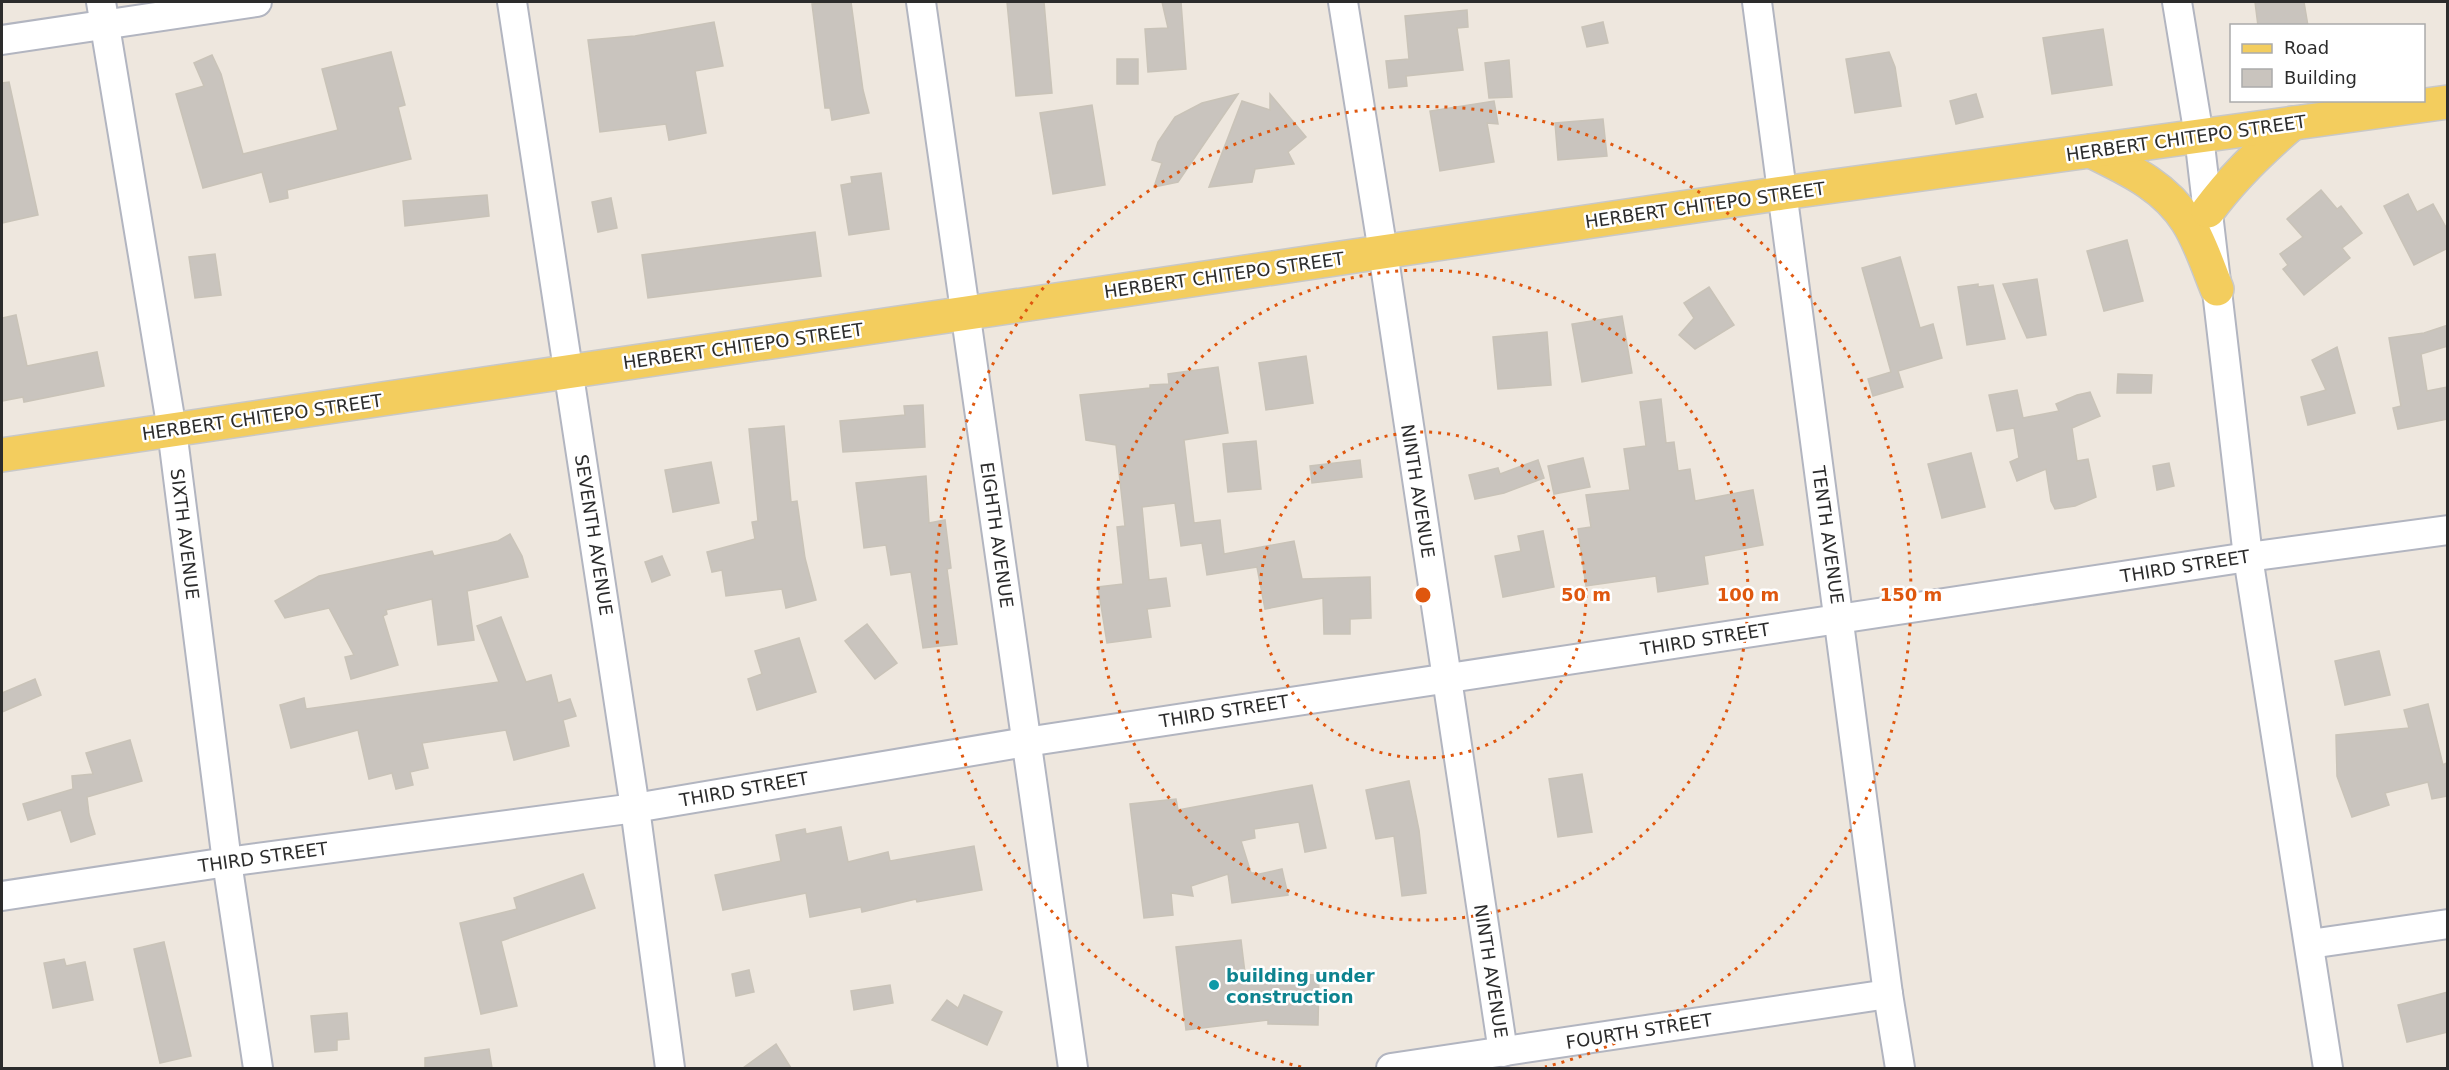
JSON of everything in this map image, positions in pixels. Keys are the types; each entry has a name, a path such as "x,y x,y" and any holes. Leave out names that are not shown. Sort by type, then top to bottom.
{"main road":[{"name":"HERBERT CHITEPO STREET","path":"2,455 1783,193 2448,102"},
{"path":"2208,211 2228,184 2256,155 2293,123"},
{"path":"2091,151 2143,177 2172,200 2188,223 2217,289"}],"street":[{"path":"2,40 103,13 257,2"},
{"name":"SEVENTH AVENUE","path":"512,2 635,808 670,1068"},
{"name":"EIGHTH AVENUE","path":"921,2 1072,1068"},
{"name":"NINTH AVENUE","path":"1343,2 1383,252 1503,1052"},
{"name":"TENTH AVENUE","path":"1757,2 1888,994 1900,1068"},
{"path":"2177,2 2199,136 2248,557 2328,1068"},
{"name":"SIXTH AVENUE","path":"103,13 172,430 226,862 258,1068"},
{"name":"THIRD STREET","path":"2,896 226,862 635,808 1026,742 2248,557 2448,530"},
{"path":"2310,944 2448,924"},
{"name":"FOURTH STREET","path":"1391,1068 1888,994"}],"building":[{"path":"851,2 863,90 869,113 832,120 830,108 825,108 812,4"},
{"path":"1007,2 1044,2 1052,93 1016,96"},
{"path":"1162,2 1181,2 1186,69 1148,72 1145,29 1168,28"},
{"path":"2255,2 2304,2 2308,24 2258,24"},
{"path":"1467,10 1468,27 1457,28 1463,70 1406,76 1407,86 1389,88 1386,61 1409,59 1405,16"},
{"path":"714,22 723,66 695,71 706,133 669,140 666,124 600,132 588,40 635,36"},
{"path":"1603,22 1608,43 1587,47 1582,27"},
{"path":"2103,29 2112,85 2052,94 2043,38"},
{"path":"391,52 405,105 398,107 411,159 287,190 288,198 270,202 262,172 203,188 176,94 204,86 194,63 212,55 221,74 243,154 338,130 322,69"},
{"path":"1889,52 1895,67 1901,106 1855,113 1846,59"},
{"path":"1117,59 1138,59 1138,84 1117,84"},
{"path":"1509,60 1512,97 1489,98 1485,63"},
{"path":"9,82 38,215 2,223 2,83"},
{"path":"1238,94 1178,182 1154,187 1162,163 1152,160 1158,142 1175,117 1202,103"},
{"path":"1270,94 1306,137 1288,152 1294,164 1255,169 1252,182 1209,187 1242,101 1270,110"},
{"path":"1976,94 1983,117 1956,124 1950,101"},
{"path":"1494,101 1498,124 1487,123 1494,162 1440,171 1430,111"},
{"path":"1092,105 1105,185 1053,194 1040,113"},
{"path":"1603,119 1607,156 1558,160 1555,123"},
{"path":"881,173 889,229 849,235 841,185 852,183 851,177"},
{"path":"2321,190 2337,209 2341,206 2362,233 2342,248 2350,258 2304,295 2283,269 2288,265 2280,254 2303,237 2287,219"},
{"path":"2408,194 2417,212 2433,204 2448,231 2448,248 2414,265 2384,206"},
{"path":"487,195 489,216 405,226 403,201"},
{"path":"611,198 617,228 598,232 592,202"},
{"path":"815,232 821,276 648,298 642,255"},
{"path":"2127,240 2143,301 2104,311 2087,251"},
{"path":"215,254 221,295 195,298 189,257"},
{"path":"1900,257 1920,328 1933,324 1942,358 1898,371 1903,387 1873,396 1868,379 1891,372 1862,268"},
{"path":"2037,279 2046,335 2027,338 2003,284"},
{"path":"1978,284 1978,287 1993,285 2005,339 1967,345 1958,287"},
{"path":"1709,287 1734,325 1695,349 1679,335 1694,318 1684,303"},
{"path":"16,315 27,366 97,352 104,386 24,402 23,397 2,401 2,318"},
{"path":"1622,316 1632,373 1582,382 1572,324"},
{"path":"2448,325 2448,346 2421,354 2427,391 2448,387 2448,419 2398,429 2393,408 2401,406 2389,338 2424,333"},
{"path":"1547,332 1551,385 1498,389 1493,337"},
{"path":"2337,347 2355,413 2308,425 2301,397 2326,390 2312,360"},
{"path":"1306,356 1313,403 1266,410 1259,363"},
{"path":"1218,367 1228,433 1184,440 1194,523 1220,520 1224,554 1294,541 1302,579 1370,577 1371,618 1350,619 1350,634 1324,634 1323,598 1265,609 1257,567 1207,575 1202,543 1181,546 1175,503 1142,507 1149,580 1166,578 1170,606 1147,609 1151,637 1107,643 1098,587 1123,584 1117,527 1125,526 1116,445 1086,440 1080,395 1150,388 1150,385 1169,384 1168,374"},
{"path":"2118,374 2152,375 2151,393 2117,393"},
{"path":"2017,390 2023,418 2059,411 2056,404 2090,392 2100,416 2072,428 2077,461 2088,459 2096,497 2075,506 2055,509 2051,501 2046,469 2017,481 2010,462 2019,458 2014,428 1997,431 1989,395"},
{"path":"1661,399 1666,443 1674,442 1678,471 1690,469 1695,501 1753,490 1763,545 1704,556 1708,584 1658,592 1656,576 1586,586 1578,529 1591,527 1586,495 1630,490 1624,449 1646,446 1640,402"},
{"path":"923,405 925,447 843,452 840,421 905,415 904,406"},
{"path":"784,426 791,502 797,501 805,558 816,600 786,608 782,589 726,596 722,570 712,572 707,552 755,539 752,522 758,521 749,429"},
{"path":"1256,441 1261,489 1228,492 1223,444"},
{"path":"1971,453 1985,507 1942,518 1928,464"},
{"path":"1583,458 1590,487 1554,494 1548,466"},
{"path":"1360,460 1362,477 1312,483 1310,466"},
{"path":"1538,460 1544,478 1504,493 1475,499 1469,475 1498,468 1500,474"},
{"path":"711,462 719,503 673,512 665,470"},
{"path":"2169,463 2174,486 2157,490 2153,466"},
{"path":"926,476 929,523 945,520 951,568 947,569 957,644 923,648 911,572 891,575 886,545 864,548 856,483"},
{"path":"1543,531 1554,587 1503,597 1495,556 1521,551 1518,536"},
{"path":"510,534 522,556 528,577 467,591 474,640 438,645 432,599 386,610 387,614 383,616 398,665 351,679 345,657 354,655 329,608 285,618 275,601 319,576 432,551 434,556 498,541"},
{"path":"662,556 670,575 652,582 645,562"},
{"path":"501,617 526,682 551,675 558,703 570,699 576,716 563,720 569,746 514,760 506,730 422,743 428,768 410,772 413,785 396,789 392,773 369,779 358,730 291,748 280,705 304,698 306,709 499,682 477,626"},
{"path":"867,624 897,663 875,679 845,641"},
{"path":"799,638 816,692 757,710 748,679 762,674 755,651"},
{"path":"2379,651 2390,695 2345,705 2335,661"},
{"path":"35,679 41,695 2,712 2,693"},
{"path":"2428,704 2443,765 2448,762 2448,796 2432,799 2428,782 2385,793 2389,805 2352,817 2337,776 2336,735 2409,728 2404,710"},
{"path":"130,740 142,781 87,797 95,834 71,842 61,810 28,820 23,804 73,789 72,776 93,774 86,753"},
{"path":"1582,774 1592,832 1558,837 1549,779"},
{"path":"1409,781 1419,830 1426,893 1402,896 1394,836 1376,839 1366,790"},
{"path":"1312,785 1326,848 1305,852 1299,822 1254,829 1255,838 1241,841 1251,873 1255,875 1282,869 1288,895 1232,903 1228,874 1191,886 1193,896 1171,893 1173,915 1144,918 1130,804 1176,799 1178,810"},
{"path":"841,827 848,862 888,852 890,861 974,846 982,890 917,902 916,899 862,912 861,907 810,917 806,893 723,910 715,875 781,861 776,835 805,829 806,834"},
{"path":"583,874 595,908 501,941 517,1006 481,1014 460,923 517,909 514,898"},
{"name":"building under construction","path":"1241,940 1245,973 1319,975 1318,1025 1268,1024 1268,1020 1186,1030 1176,947"},
{"path":"164,942 191,1056 160,1063 134,949"},
{"path":"64,959 66,966 85,962 93,1000 53,1008 44,963"},
{"path":"749,970 754,992 736,996 732,974"},
{"path":"890,985 893,1003 854,1010 851,991"},
{"path":"2448,992 2448,1032 2407,1042 2398,1005"},
{"path":"964,995 1002,1012 987,1045 932,1020 947,1000 958,1008"},
{"path":"347,1013 349,1039 337,1040 337,1050 315,1052 311,1016"},
{"path":"776,1044 791,1068 743,1068"},
{"path":"489,1049 492,1068 425,1068 425,1058"}],"place":[{"name":"building under construction","path":"1214,985"}]}
